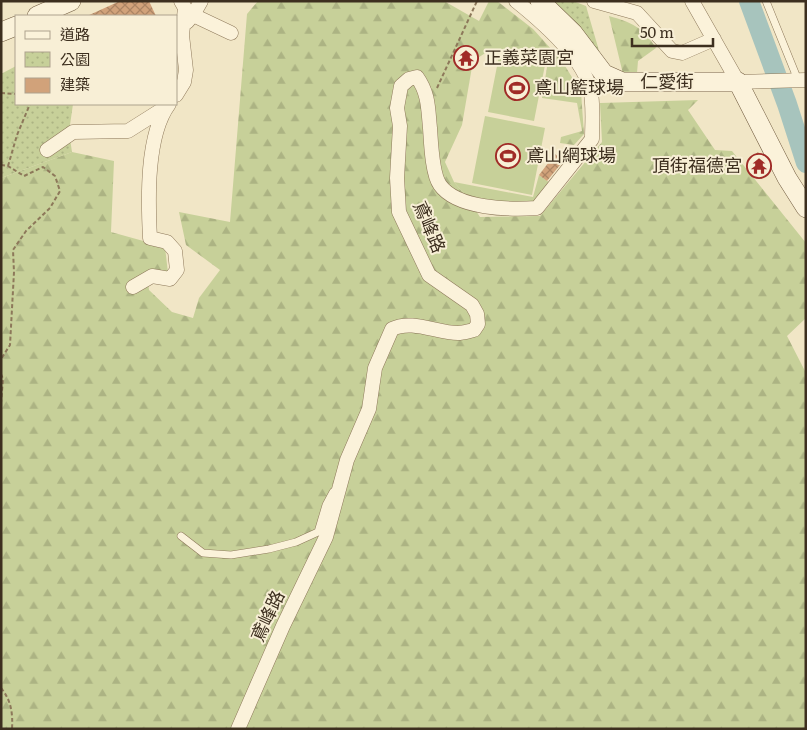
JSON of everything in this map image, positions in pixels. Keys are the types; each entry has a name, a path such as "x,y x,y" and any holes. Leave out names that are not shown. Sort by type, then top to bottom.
{"street":[{"path":"38,15 71,1"},
{"path":"181,1 188,19"},
{"path":"178,91 184,82 186,70 182,35 188,19 201,1"},
{"name":"鳶峰路","path":"238,729 283,626 326,537 345,468 369,409 375,368 392,329 399,325 458,333 474,330 478,324 478,314 472,305 428,275 399,212 397,186 400,126 397,108 401,86 409,79 417,77 425,88 439,184 457,199 502,209 537,208 592,139 590,88 579,65 566,47 540,20 516,1"},
{"name":"仁愛街","path":"540,1 573,32 604,74 622,82 738,82"},
{"name":"仁愛街","path":"594,1 637,13 672,51 682,53 714,40"},
{"path":"692,1 738,82 787,178 806,208"},
{"path":"188,19 231,33"},
{"path":"1,32 15,26"},
{"path":"738,82 799,81"},
{"path":"47,150 73,132 128,131 168,105"},
{"path":"133,287 152,276 170,279 177,270 175,251 167,242 150,238 149,230 148,197 155,137 157,128 168,105"}],"lane":[{"path":"766,1 799,81"},
{"path":"181,536 203,553 231,555 269,549 296,542 318,532 326,505 345,468"}],"path":[{"path":"428,107 477,1"},
{"path":"1,93 15,94"},
{"path":"8,166 16,135 30,105"},
{"path":"1,165 8,166 24,176 43,167 56,176 60,191 50,208 26,231 13,250 14,272 10,345 1,359"},
{"path":"1,374 3,379 1,403"},
{"path":"1,688 8,697 13,716 12,729"}],"green space":[{"path":"258,1 444,1 479,21 489,1 497,1 533,29 562,61 581,92 584,134 574,145 560,143 561,137 582,131 577,103 542,98 548,61 490,50 473,61 462,125 445,162 454,182 480,217 540,216 602,142 600,103 698,100 688,110 715,150 732,151 806,243 806,318 787,336 806,373 806,729 1,729 1,178 72,152 114,161 111,232 165,247 168,273 147,271 149,290 172,312 193,318 199,298 220,270 186,245 179,212 230,222 247,14"},
{"path":"549,1 573,1 586,6 602,61"},
{"path":"609,16 624,21 642,31 656,48 638,61 637,73 623,74"},
{"name":"鳶山籃球場","path":"499,56 545,65 534,121 488,112"},
{"path":"15,67 15,105 73,105 69,132 72,152 1,178 1,74"},
{"name":"鳶山網球場","path":"485,116 545,128 532,195 472,183"},
{"path":"539,175 550,183 535,203 523,205 467,197 454,182 533,197"}],"building":[{"path":"120,1 149,1 156,15 89,15"},
{"name":"頂街福德宮","path":"758,152 770,169 761,179 747,163"},
{"path":"555,154 564,160 547,181 539,175"}],"waterway":[{"path":"749,1 787,104 806,163"}],"place":[{"name":"正義菜園宮","path":"466,58"},
{"name":"鳶山籃球場","path":"517,88"},
{"name":"鳶山網球場","path":"508,156"},
{"name":"頂街福德宮","path":"759,166"}]}
